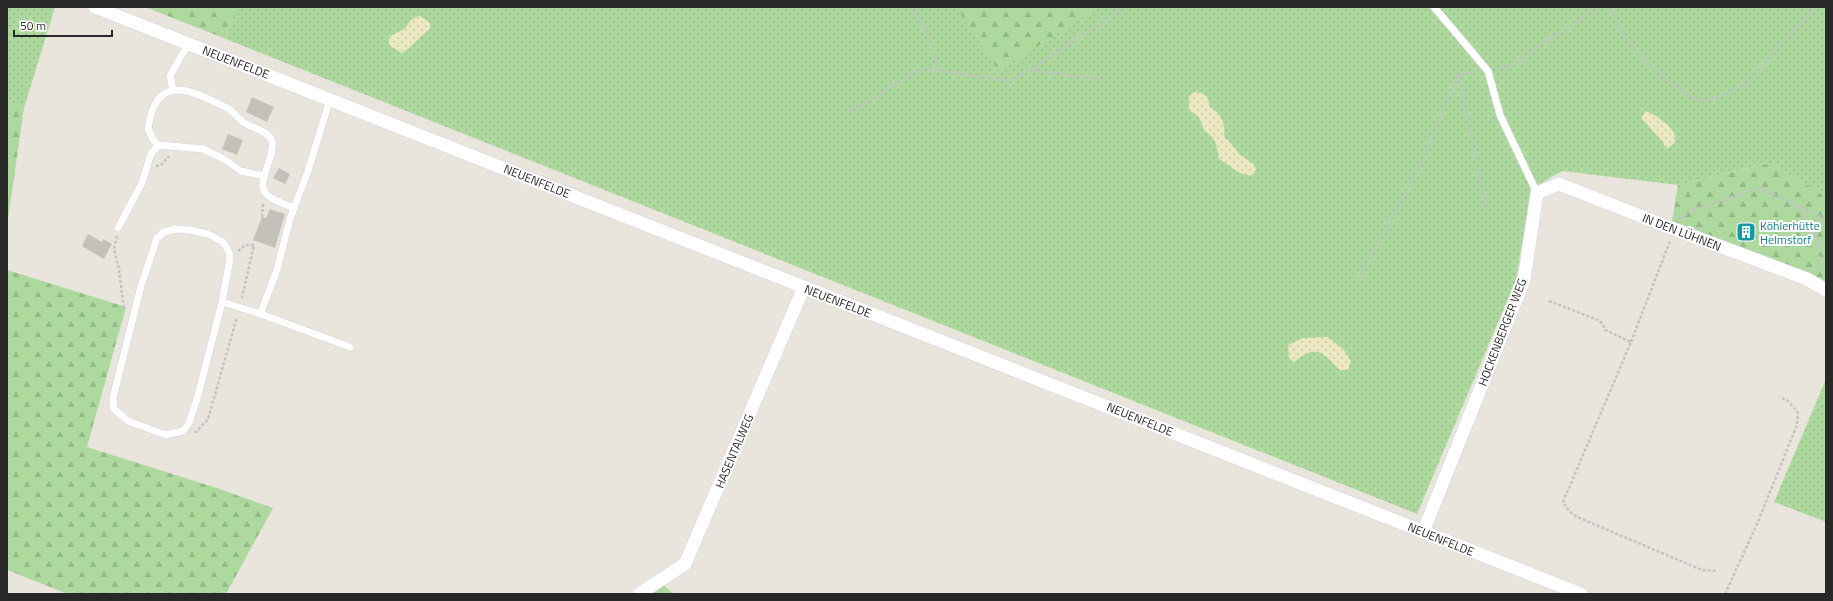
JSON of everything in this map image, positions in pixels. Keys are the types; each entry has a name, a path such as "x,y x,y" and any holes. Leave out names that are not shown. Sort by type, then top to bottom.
{"street":[{"name":"NEUENFELDE","path":"95,7 1581,594"},
{"name":"IN DEN LÜHNEN","path":"1537,193 1560,184 1670,228 1807,279 1821,286"},
{"name":"HOCKENBERGER WEG","path":"1423,532 1524,280 1537,193"},
{"name":"HASENTALWEG","path":"639,594 685,564 804,287"}],"lane":[{"path":"1434,7 1488,71 1500,115 1537,193"},
{"path":"173,90 170,76 174,66 182,56 188,44"},
{"path":"264,176 241,171 224,159 203,149 159,145 154,141 148,130 152,111 163,94 173,90 182,89 233,111 245,123 271,138 273,144 264,176 261,185 264,192 274,200 294,208"},
{"path":"258,313 261,312 277,270 294,208 308,171 330,99"},
{"path":"118,228 142,183 151,153 159,145"},
{"path":"175,228 208,234 223,242 229,252 230,259 222,302 197,399 189,423 183,431 166,435 128,421 114,409 114,392 126,350 141,286 157,238 164,232 175,228"},
{"path":"222,302 258,313 350,346"}],"path":[{"path":"911,7 926,31 935,53 938,69"},
{"path":"850,112 923,68 938,69 1009,81 1030,70 1125,7"},
{"path":"1458,74 1488,71 1513,66 1547,40 1570,27 1596,7"},
{"path":"1610,7 1624,36 1641,57 1683,93 1700,100 1718,98 1744,84 1757,73 1766,60 1816,7"},
{"path":"1030,70 1103,80"},
{"path":"1458,74 1486,209"},
{"path":"1358,280 1418,171 1458,74"},
{"path":"148,166 161,165 171,154"},
{"path":"1717,570 1702,570 1577,517 1565,506 1563,502 1631,342 1670,228 1693,210 1760,188 1818,215 1826,223"},
{"path":"1796,206 1820,243 1821,286"},
{"path":"118,228 114,249 119,269 124,312"},
{"path":"193,434 208,419 240,308 254,245 245,245 239,250 237,256"},
{"path":"1549,301 1598,320 1603,324 1605,330 1631,342"},
{"path":"1725,594 1757,524 1797,424 1798,413 1788,401 1780,397"}],"green space":[{"path":"7,7 55,7 24,108 7,101"},
{"path":"145,7 237,7 226,39"},
{"path":"237,7 1826,7 1826,197 1770,163 1678,185 1562,171 1531,189 1516,280 1417,514 226,39"},
{"path":"956,7 1099,7 999,71"},
{"path":"7,101 24,108 7,226"},
{"path":"1770,163 1826,197 1826,293 1670,233 1678,185"},
{"path":"7,270 126,307 87,447 220,489 273,508 226,594 68,594 7,570"},
{"path":"1826,379 1826,522 1774,502"},
{"path":"659,582 674,594 640,594"}],"sand":[{"path":"420,16 430,23 430,29 402,53 389,45 389,38 391,36 405,28 413,19"},
{"path":"1194,92 1201,93 1207,97 1210,107 1217,112 1222,119 1224,136 1241,156 1255,166 1256,169 1253,175 1239,172 1219,159 1216,144 1213,138 1204,130 1199,117 1189,110 1189,96"},
{"path":"1646,111 1664,122 1674,132 1674,143 1668,148 1665,147 1663,142 1641,118"},
{"path":"1328,337 1344,350 1351,361 1348,370 1340,370 1328,358 1319,352 1314,351 1308,353 1294,362 1289,358 1288,345 1303,338"}],"building":[{"path":"252,97 274,107 267,122 246,112"},
{"path":"228,134 243,140 237,155 222,149"},
{"path":"279,168 290,174 285,184 273,178"},
{"path":"270,209 285,214 275,248 253,240 262,217 266,218"},
{"name":"Köhlerhütte Helmstorf","path":"1746,224 1752,227 1755,233 1752,239 1746,242 1740,239 1737,233 1740,227"},
{"path":"88,234 102,242 103,239 112,244 104,259 82,246"}],"place":[{"name":"Köhlerhütte Helmstorf","path":"1746,232"}]}
